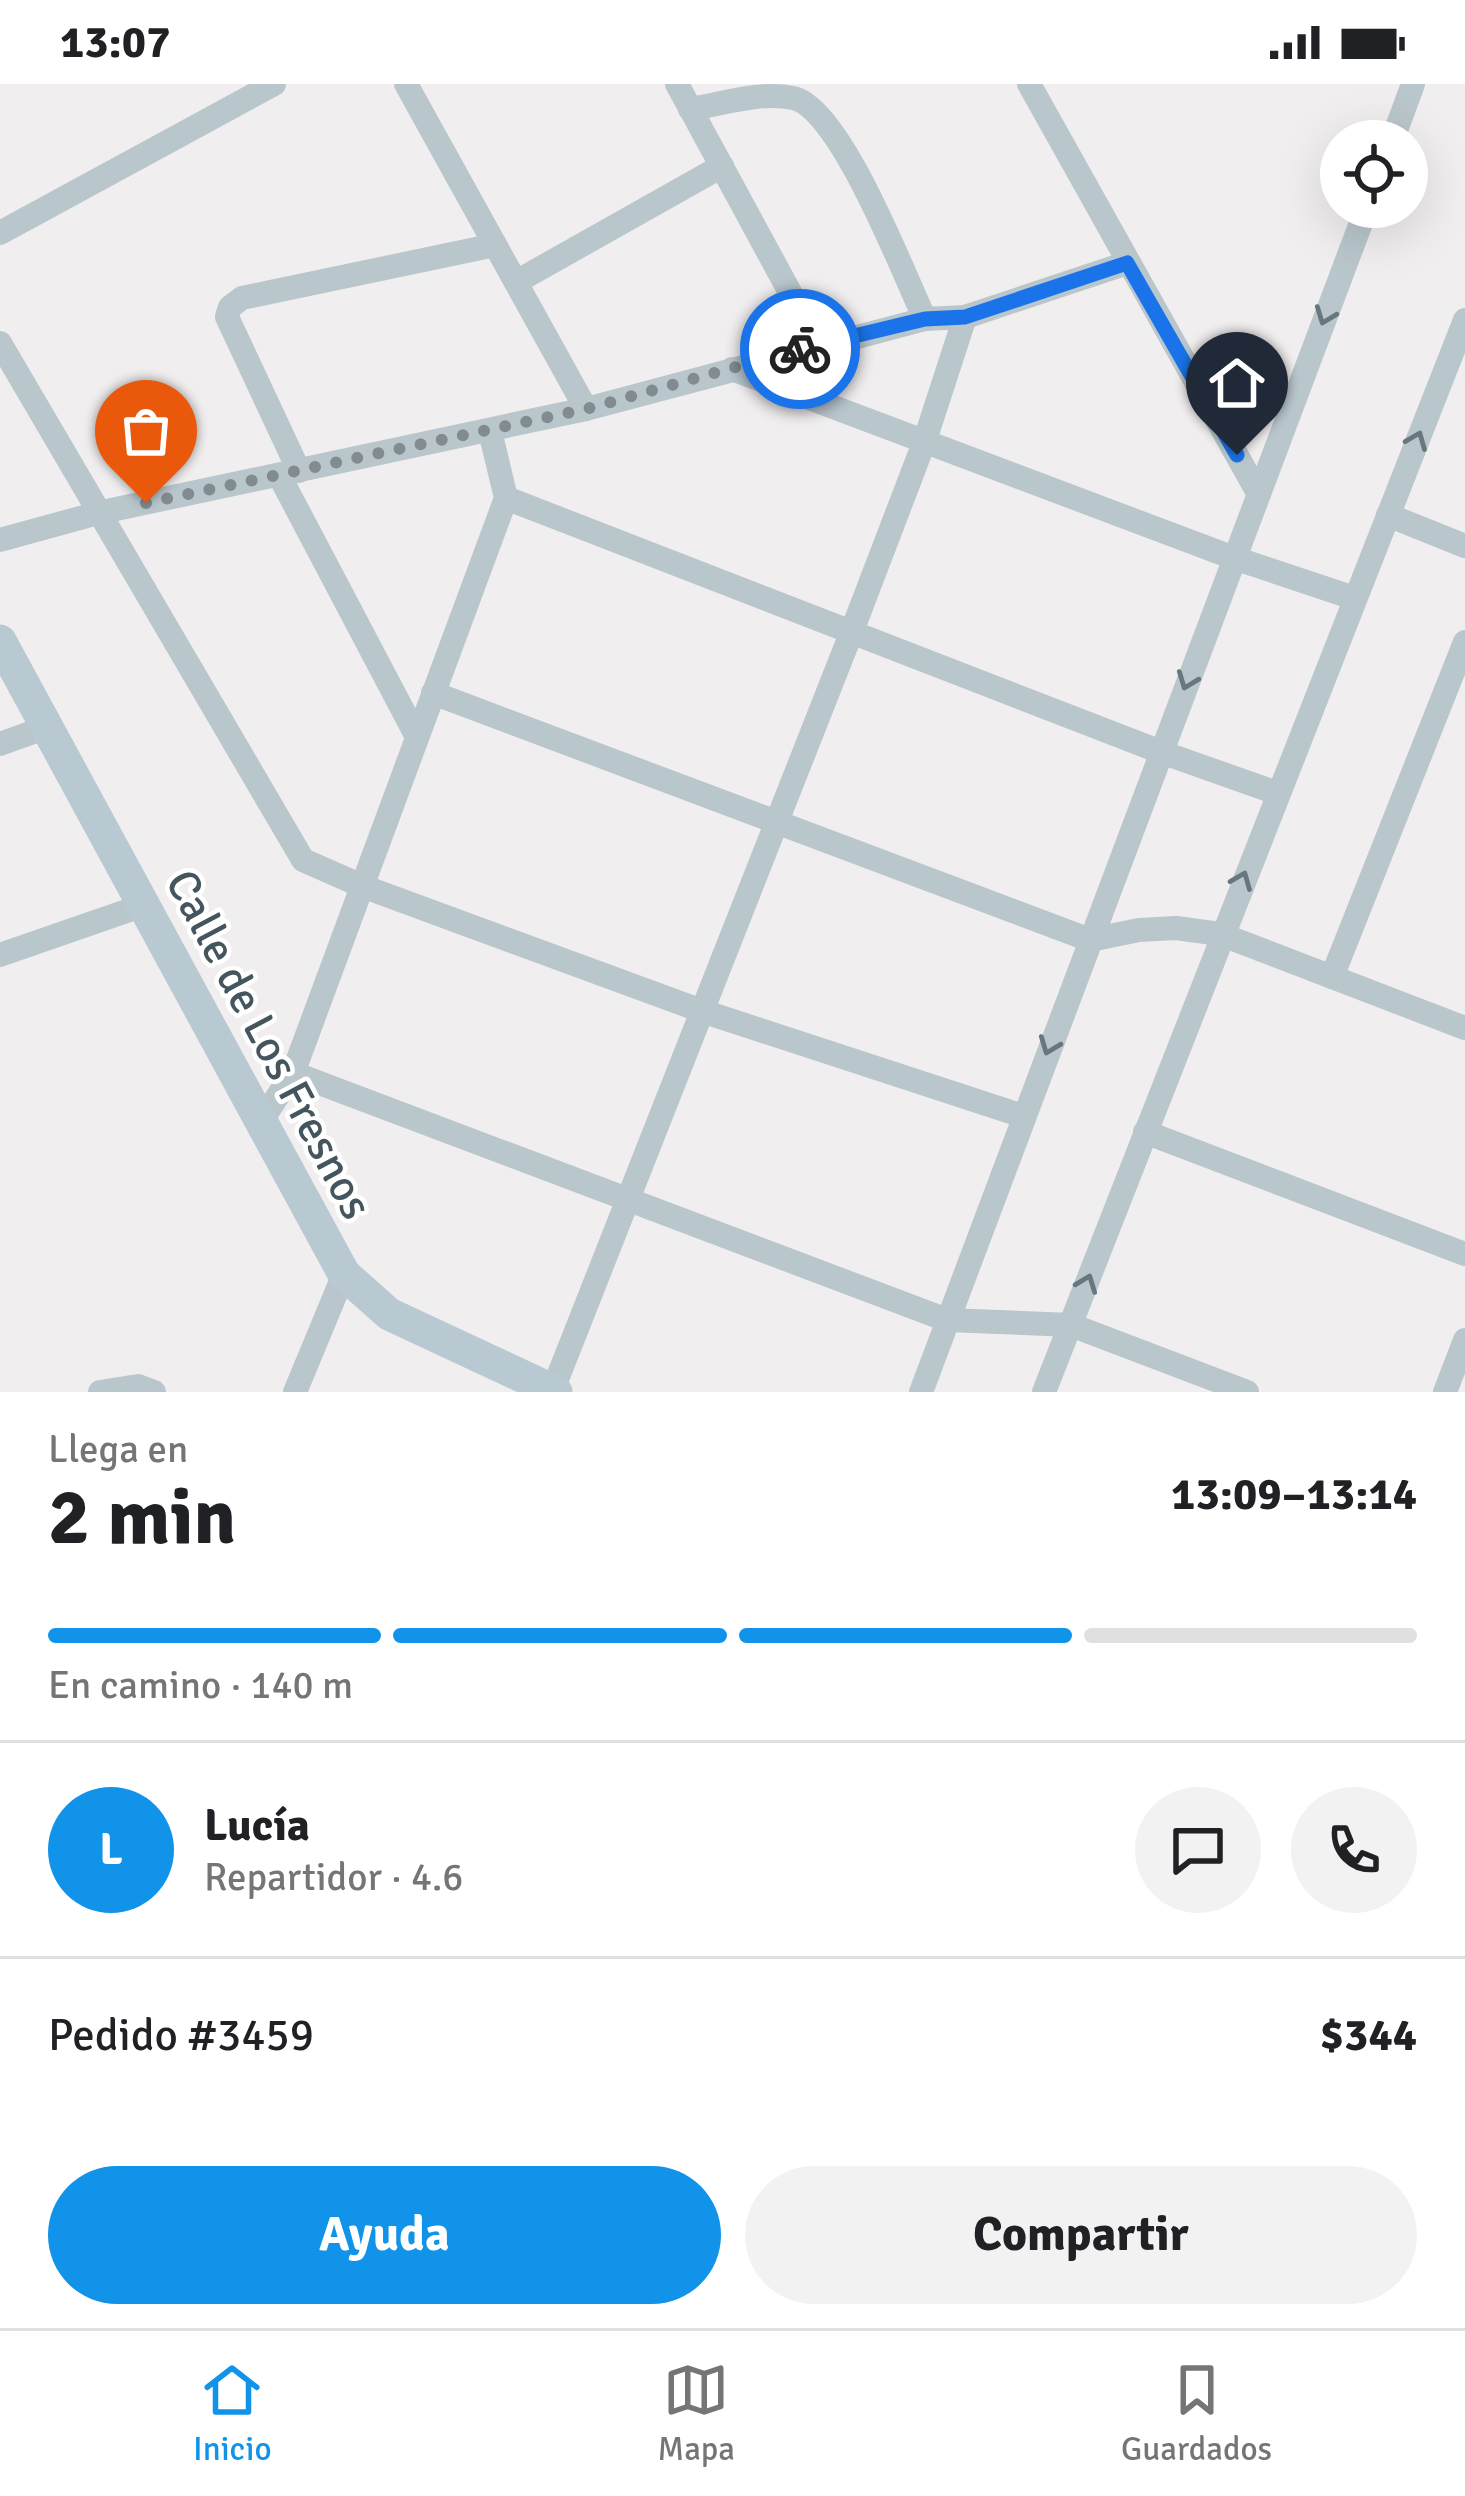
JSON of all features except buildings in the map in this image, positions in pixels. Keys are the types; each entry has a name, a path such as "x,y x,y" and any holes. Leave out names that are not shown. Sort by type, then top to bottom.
{"street":[{"path":"0,233 274,84"},
{"path":"406,84 586,409"},
{"path":"676,84 818,344"},
{"path":"1029,84 1258,494"},
{"path":"1399,120 1413,84"},
{"path":"690,110 768,97 797,98 821,114 848,154 925,319"},
{"path":"516,282 722,166"},
{"path":"921,1392 1358,228"},
{"path":"417,736 289,473 227,316 242,298 495,245"},
{"path":"0,540 102,512 586,409 925,319 965,317 1127,263"},
{"path":"554,1392 852,631 925,440 965,317"},
{"path":"1043,1392 1465,320"},
{"path":"0,343 303,860 702,1011 1023,1117"},
{"path":"732,368 1234,558 1354,598"},
{"path":"262,1120 293,1073 506,498 490,431"},
{"path":"506,498 1277,793"},
{"path":"1388,515 1465,545"},
{"name":"Calle de Los Fresnos","path":"0,641 344,1274 389,1314 554,1392"},
{"path":"1332,977 1465,643"},
{"path":"433,693 1090,940 1176,928 1220,934 1465,1028"},
{"path":"0,744 47,728"},
{"path":"0,955 144,905"},
{"path":"293,1073 947,1320 1071,1325 1247,1392"},
{"path":"1145,1132 1465,1254"},
{"path":"295,1392 344,1274"},
{"path":"1445,1392 1465,1340"},
{"path":"100,1392 138,1386 154,1392"}],"way so far":[{"path":"146,503 586,409 800,349"}],"route":[{"path":"800,349 925,319 965,317 1127,263 1237,455"}]}
